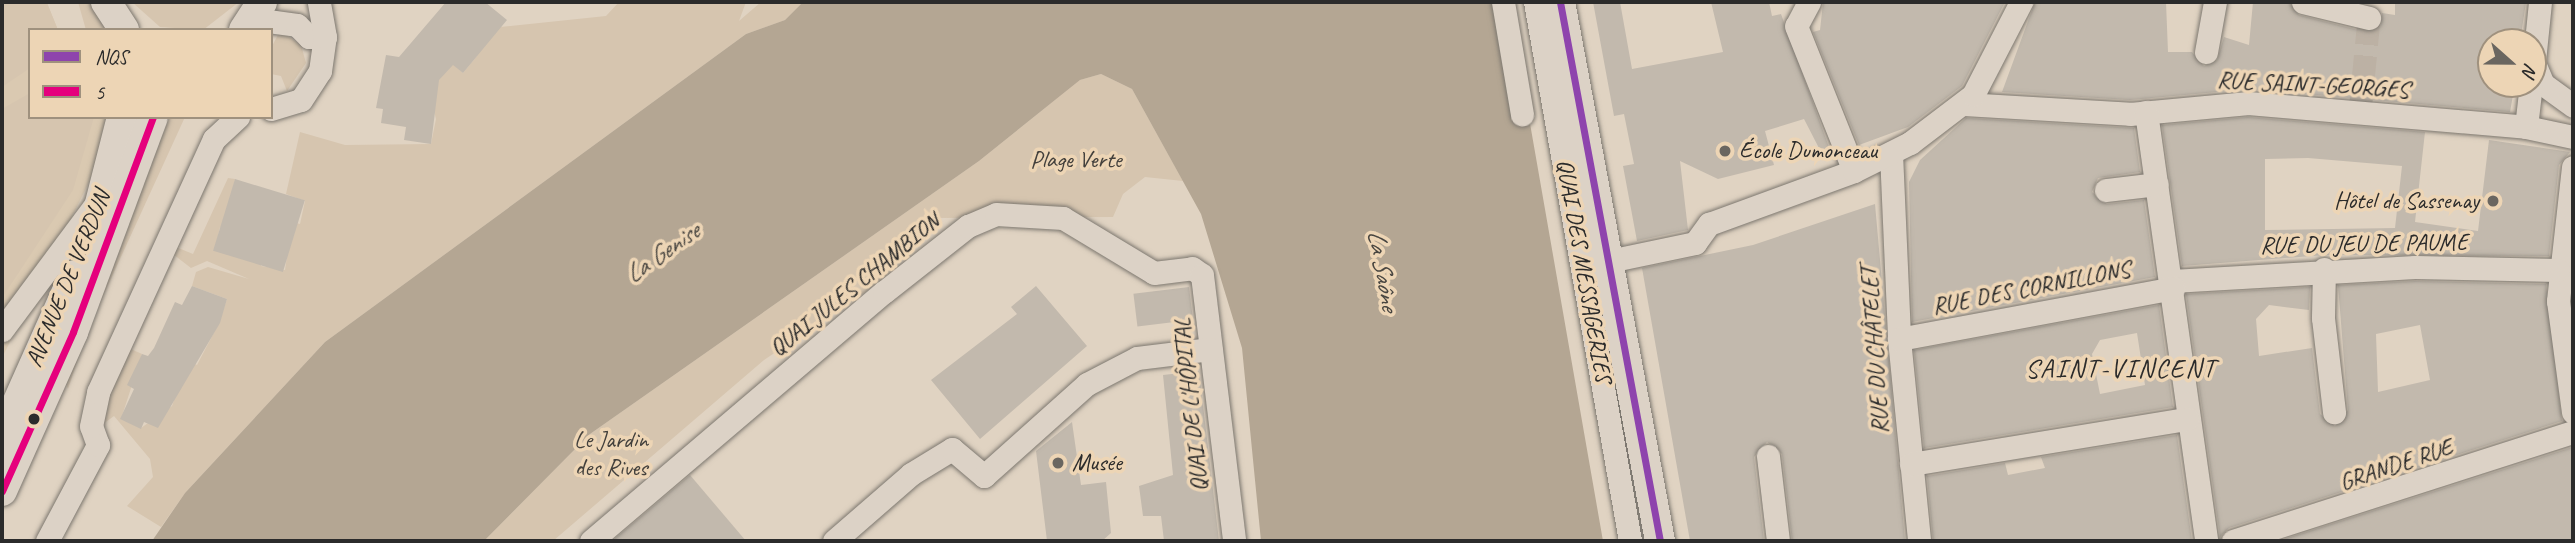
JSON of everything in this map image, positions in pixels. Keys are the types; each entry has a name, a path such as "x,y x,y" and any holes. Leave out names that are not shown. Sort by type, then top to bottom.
{"main road":[{"path":"106,2 123,28"},
{"name":"QUAI DES MESSAGERIES","path":"1560,2 1660,541"},
{"name":"AVENUE DE VERDUN","path":"2,437 104,195 122,119"},
{"name":"AVENUE DE VERDUN","path":"2,491 73,332 152,119"}],"street":[{"path":"1503,2 1522,114"},
{"name":"QUAI DES MESSAGERIES","path":"1535,2 1630,541"},
{"path":"1809,2 1796,26 1854,171"},
{"path":"1609,261 1695,243 1709,224 1854,171 1891,153 1964,104 1987,75 2021,2"},
{"path":"2206,52 2214,2"},
{"path":"2303,2 2369,19"},
{"path":"2537,28 2540,2"},
{"path":"297,25 316,3"},
{"path":"273,108 301,100 313,88 325,37 316,3"},
{"path":"253,17 297,25 309,37 325,37"},
{"path":"2547,87 2573,106"},
{"path":"2526,127 2530,98"},
{"name":"RUE SAINT-GEORGES","path":"1964,104 2146,112 2248,103 2526,127 2573,137"},
{"path":"2146,112 2206,541"},
{"path":"47,541 97,445 90,426 98,392 214,139 236,119"},
{"name":"RUE DU CHÂTELET","path":"1891,153 1919,463 1919,541"},
{"path":"2573,167 2558,270 2561,340 2573,412"},
{"path":"2106,190 2157,184"},
{"path":"2,330 104,195"},
{"name":"QUAI JULES CHAMBION","path":"591,541 968,226 996,214 1063,218 1154,273 1192,268"},
{"name":"QUAI DE L'HÔPITAL","path":"1192,268 1205,282 1210,349 1234,541"},
{"path":"2324,270 2327,379 2334,412"},
{"name":"RUE DU JEU DE PAUME","path":"2172,285 2324,270 2558,270"},
{"name":"RUE DES CORNILLONS","path":"1908,337 2172,285"},
{"path":"834,541 911,474 952,449 984,476 1087,384 1137,358 1210,349"},
{"path":"1919,463 2187,419"},
{"name":"GRANDE RUE","path":"2234,541 2573,432"},
{"path":"1768,456 1778,541"}],"shaded area":[{"path":"2,2 47,3 57,28 28,28 28,119 106,119 92,176 2,358"}],"green space":[{"path":"2,2 47,3 57,28 28,28 28,69 2,87"},
{"path":"78,2 90,2 108,28 85,28"},
{"path":"132,2 239,2 206,28 160,27"},
{"path":"619,2 746,2 739,21 761,2 803,2 785,20 746,34 325,342 185,493 161,527 127,506 153,477 150,459 114,416 99,427 124,346 142,354 121,419 141,428 172,406 188,361 197,365 219,323 227,299 192,286 196,272 208,267 249,279 207,261 191,268 169,251 171,245 193,254 228,178 235,179 227,229 220,227 215,250 262,258 261,266 285,270 292,222 300,224 305,201 286,194 300,132 345,145 431,144 436,119 428,87 453,64 463,73 477,56 464,45 500,27 606,16"},
{"path":"280,31 301,45 306,63 287,91 281,76 273,74 273,44"},
{"path":"1101,74 1132,89 1183,181 1145,177 1123,194 1113,217 933,218 885,279 764,360 553,541 484,541 590,434 979,161 1080,80"},
{"path":"28,94 28,119 93,119 73,190 2,298 2,109"},
{"path":"169,119 184,119 88,329 68,389 63,377"}],"water":[{"path":"803,2 1496,2 1528,112 1603,541 1261,541 1242,348 1201,214 1132,89 1101,74 1080,80 979,161 590,434 484,541 152,541 185,493 325,342 746,34 785,20"}],"building":[{"path":"446,2 485,2 507,20 463,73 453,65 439,80 431,144 404,140 406,127 381,123 383,109 376,108 386,55 399,57"},
{"path":"1593,2 1620,2 1632,69 1723,52 1711,2 1769,2 1772,16 1781,14 1830,150 1821,152 1804,119 1765,131 1774,165 1718,179 1680,161 1688,230 1637,241 1623,166 1634,164 1624,114 1614,116"},
{"path":"2005,2 1962,86 1908,127 1859,145 1813,32 1820,30 1823,3"},
{"path":"2035,2 2166,2 2168,52 2192,52 2204,66 2217,60 2224,37 2249,45 2253,2 2289,2 2299,15 2366,32 2380,27 2382,13 2395,15 2395,2 2526,2 2522,28 2477,28 2477,98 2512,98 2510,112 2249,89 2130,100 2002,92"},
{"path":"2248,117 2425,132 2415,222 2478,231 2489,140 2570,152 2559,165 2549,256 2324,255 2182,266 2162,125","holes":["2308,158 2402,166 2395,228 2265,230 2265,159"]},
{"path":"1966,118 2134,128 2140,172 2098,178 2092,192 2107,204 2144,200 2155,277 1912,322 1909,182 1920,160"},
{"path":"235,179 305,200 283,272 213,251"},
{"path":"1875,204 1905,541 1792,541 1782,454 1767,442 1754,457 1764,541 1690,541 1642,268 1753,245"},
{"path":"2415,281 2546,284 2562,421 2229,528 2220,537 2186,294 2310,287 2309,310 2269,305 2256,319 2259,356 2312,348 2320,414 2335,426 2348,410 2338,285","holes":["2420,325 2430,380 2378,392 2376,334"]},
{"path":"192,286 227,299 220,323 158,428 144,422 141,429 120,419 134,389 127,385 142,354 148,356 154,348 175,302 182,305"},
{"path":"1036,286 1087,346 980,439 931,380 1017,314 1011,307"},
{"path":"1189,287 1193,320 1137,327 1133,294"},
{"path":"2159,305 2173,407 1924,448 1914,350","holes":["2137,333 2145,385 2100,394 2092,354 2100,340"]},
{"path":"1199,371 1219,541 1164,541 1161,516 1143,516 1139,486 1173,475 1163,375"},
{"path":"1072,422 1081,485 1106,482 1111,533 1102,541 1047,541 1036,451"},
{"path":"2177,435 2192,541 1933,541 1927,476 2005,463 2008,475 2045,468 2041,457"},
{"path":"2573,447 2573,541 2278,541"},
{"path":"690,475 746,541 612,541"}],"tunnel":[{"path":"2360,112 2369,18"}],"transit line":[{"name":"NQS","path":"1560,2 1660,541"},
{"name":"5","path":"2,491 73,332 152,119"}],"place":[{"name":"École Dumonceau","path":"1725,151"},
{"name":"Hôtel de Sassenay","path":"2493,201"},
{"name":"Musée","path":"1058,463"}],"district":[{"name":"SAINT-VINCENT","path":"2121,369"}],"park label":[{"name":"Plage Verte","path":"1076,160"},
{"name":"Le Jardin des Rives","path":"611,454"}],"water label":[{"name":"La Genise","path":"662,253"},
{"name":"La Saône","path":"1383,270"}]}
